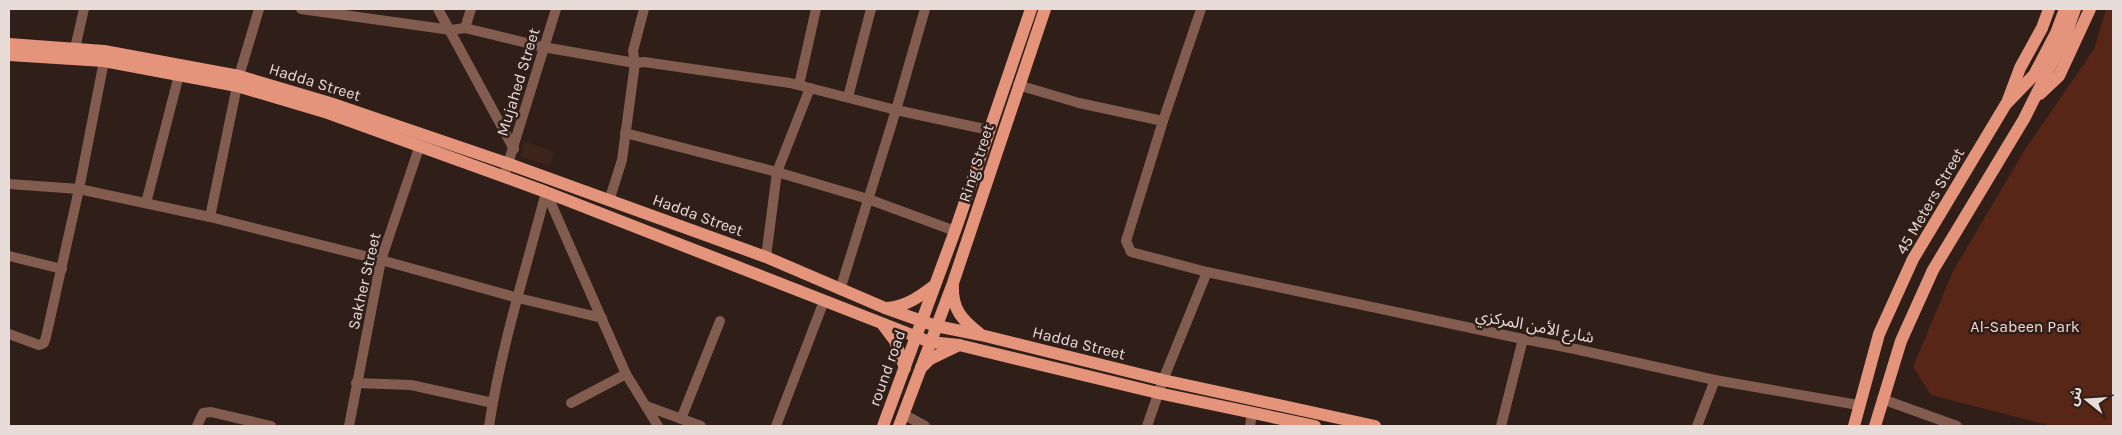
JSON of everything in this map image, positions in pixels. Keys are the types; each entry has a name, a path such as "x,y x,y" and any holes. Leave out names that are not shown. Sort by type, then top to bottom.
{"main road":[{"name":"Ring Street","path":"922,322 1031,9"},
{"name":"Ring Street","path":"936,326 953,283 1018,85 1046,9"},
{"path":"2006,104 2020,68 2042,28 2049,9"},
{"name":"45 Meters Street","path":"1854,426 1858,405 1879,334 1913,259 2006,104 2034,75 2056,33 2065,9"},
{"path":"1875,426 1901,341 1933,270 1972,201 2005,151 2033,100 2065,37 2075,9"},
{"path":"2033,100 2059,76 2090,9"},
{"name":"Hadda Street","path":"9,44 104,51 330,103 506,170 546,192 930,342 959,345 1158,393 1315,426"},
{"name":"Hadda Street","path":"9,55 104,61 179,75 238,81 420,145 609,201 766,257 840,290 922,322 1163,380 1375,426"},
{"path":"1913,259 1933,270"},
{"path":"953,283 953,296 961,317 981,335"},
{"path":"885,308 900,307 907,304 935,285"},
{"name":"round road","path":"883,426 922,322"},
{"path":"882,323 895,341 905,368"},
{"name":"round road","path":"901,420 936,326"},
{"path":"921,368 930,359 959,345"}],"street":[{"path":"75,48 84,9"},
{"path":"210,217 238,81 259,9"},
{"path":"301,9 451,30 465,28 544,48 635,63 644,62 799,85 896,110 989,130"},
{"path":"438,9 514,149"},
{"path":"465,28 471,9"},
{"name":"Mujahed Street","path":"506,170 556,9"},
{"path":"609,201 622,160 635,63 633,51 644,9"},
{"path":"799,85 816,9"},
{"path":"848,97 870,9"},
{"path":"840,290 925,9"},
{"path":"1018,85 1079,103 1162,122 1201,9"},
{"path":"9,334 39,345 44,343 62,269 104,61"},
{"path":"146,203 179,75"},
{"path":"766,257 777,172 810,88"},
{"name":"شارع الأمن المركزي","path":"1162,122 1126,241 1131,252 1206,272 1522,339 1575,348 1715,380 1858,405"},
{"path":"625,133 777,172 868,199 955,231"},
{"name":"Sakher Street","path":"350,426 356,383 381,260 420,145"},
{"path":"9,184 79,188 210,217 381,260 518,298 602,318"},
{"path":"489,426 518,298 546,192"},
{"path":"546,192 626,374 658,426"},
{"path":"9,256 62,269"},
{"path":"1147,426 1158,393 1206,272"},
{"path":"776,426 824,301"},
{"path":"681,419 720,320"},
{"path":"1501,426 1522,339"},
{"path":"571,403 626,374"},
{"path":"1697,426 1715,380"},
{"path":"356,383 411,385 493,402"},
{"path":"1882,399 1957,426"},
{"path":"646,406 701,426"},
{"path":"197,426 203,413 211,412 271,426"},
{"path":"1250,426 1252,413"},
{"path":"901,420 925,426"}],"shaded area":[{"path":"524,141 555,153 549,166 521,157"}],"green space":[{"name":"Al-Sabeen Park","path":"2106,9 2113,9 2113,426 2051,426 1931,395 1913,367 1953,271 2024,151 2094,49"}]}
